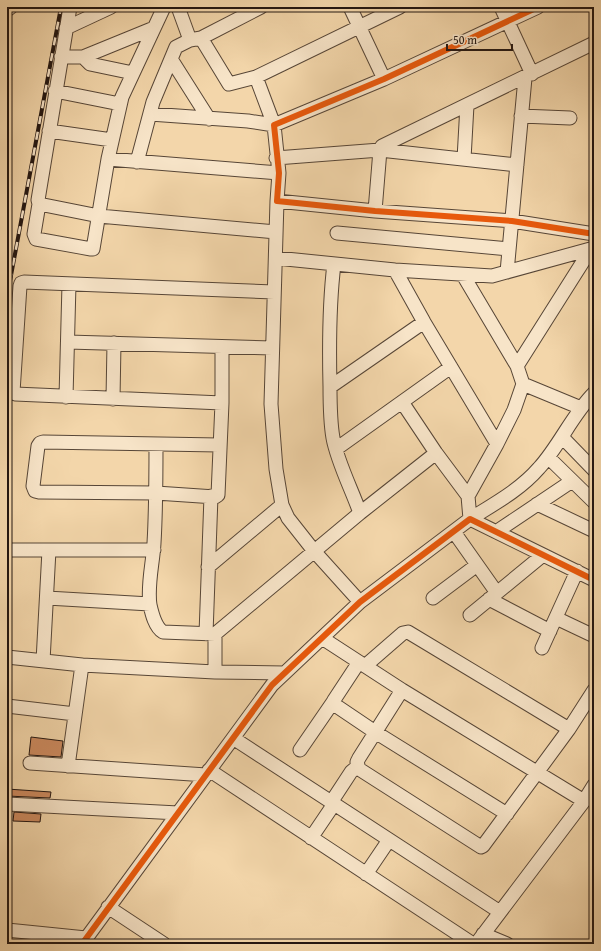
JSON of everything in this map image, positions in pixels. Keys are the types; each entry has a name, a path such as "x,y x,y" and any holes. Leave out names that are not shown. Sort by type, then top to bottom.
{"street":[{"path":"7,10 11,7"},
{"path":"70,7 55,91 34,234 36,239 91,249 95,246 108,159 122,97 164,7"},
{"path":"66,28 111,7"},
{"path":"178,7 196,39 229,84 256,77 400,7"},
{"path":"137,162 153,102 176,47 196,39 261,7"},
{"path":"350,7 384,79"},
{"path":"501,7 528,76 521,116 507,272"},
{"path":"150,114 274,125 384,79 538,7"},
{"path":"61,57 83,57 154,28"},
{"path":"375,211 380,150 382,146 594,43"},
{"path":"83,57 90,64 134,73"},
{"path":"171,59 209,119"},
{"path":"256,77 274,125 278,173 270,404 276,469 282,505 288,518 314,551 360,602"},
{"path":"55,91 120,104"},
{"path":"464,159 467,105"},
{"path":"521,116 570,118"},
{"path":"49,131 112,140"},
{"path":"276,158 380,150 517,165"},
{"path":"108,159 278,173"},
{"path":"277,201 375,211 512,221 594,234"},
{"path":"39,204 99,216 276,232"},
{"path":"337,233 509,249"},
{"path":"276,258 395,270 492,276 592,248"},
{"path":"517,366 592,248"},
{"path":"334,264 328,343 330,412 333,438 336,449 360,513"},
{"path":"395,270 424,322 497,444"},
{"path":"463,275 517,366 523,384 514,410 468,496"},
{"path":"222,403 15,394 13,392 21,283 274,292"},
{"path":"66,397 69,284"},
{"path":"330,387 424,322"},
{"path":"68,342 272,348"},
{"path":"113,399 114,344"},
{"path":"219,445 40,443 38,446 33,486 35,491 39,492 156,493 211,496 219,494 222,347"},
{"path":"336,449 451,367"},
{"path":"523,384 581,408"},
{"path":"7,930 84,941 261,699 284,673 360,602 470,519 514,491 534,473 548,457 581,408 594,393"},
{"path":"402,402 436,453 468,496 470,519"},
{"path":"562,437 594,470"},
{"path":"156,444 154,550 150,585 150,604 156,624 163,632 211,634 436,453"},
{"path":"548,457 594,502"},
{"path":"496,532 572,481"},
{"path":"211,496 208,567 211,634 216,672"},
{"path":"537,504 594,531"},
{"path":"208,567 282,505"},
{"path":"470,519 594,580"},
{"path":"454,532 477,565 493,596 550,631"},
{"path":"7,550 154,550"},
{"path":"44,661 49,550"},
{"path":"470,615 543,555"},
{"path":"433,598 477,565"},
{"path":"542,648 576,571"},
{"path":"47,598 150,604"},
{"path":"556,618 594,636"},
{"path":"300,750 333,702 362,664 403,633 408,632 569,729"},
{"path":"322,638 402,690 584,801"},
{"path":"7,657 82,665 216,672 284,673"},
{"path":"68,766 82,665"},
{"path":"311,838 334,804 332,801 351,772 358,766 359,758 402,690"},
{"path":"358,766 359,769 480,847 483,846 538,772 569,729 594,690"},
{"path":"333,702 335,705 375,732 507,814"},
{"path":"7,706 76,714"},
{"path":"233,738 500,912"},
{"path":"30,763 208,772 473,944"},
{"path":"507,944 480,939 584,801 594,785"},
{"path":"7,804 178,813"},
{"path":"366,874 389,840"},
{"path":"108,907 164,944"},
{"path":"20,944 28,932"}],"building":[{"path":"31,737 63,741 61,757 29,755"},
{"path":"7,789 51,792 50,798 7,796"},
{"path":"14,812 41,814 40,822 13,821"}],"railway":[{"path":"7,297 61,7"}],"cycle path":[{"path":"538,7 384,79 274,125 279,173 277,201 375,211 512,221 594,234"},
{"path":"82,944 272,685 360,602 470,519 594,580"}]}
